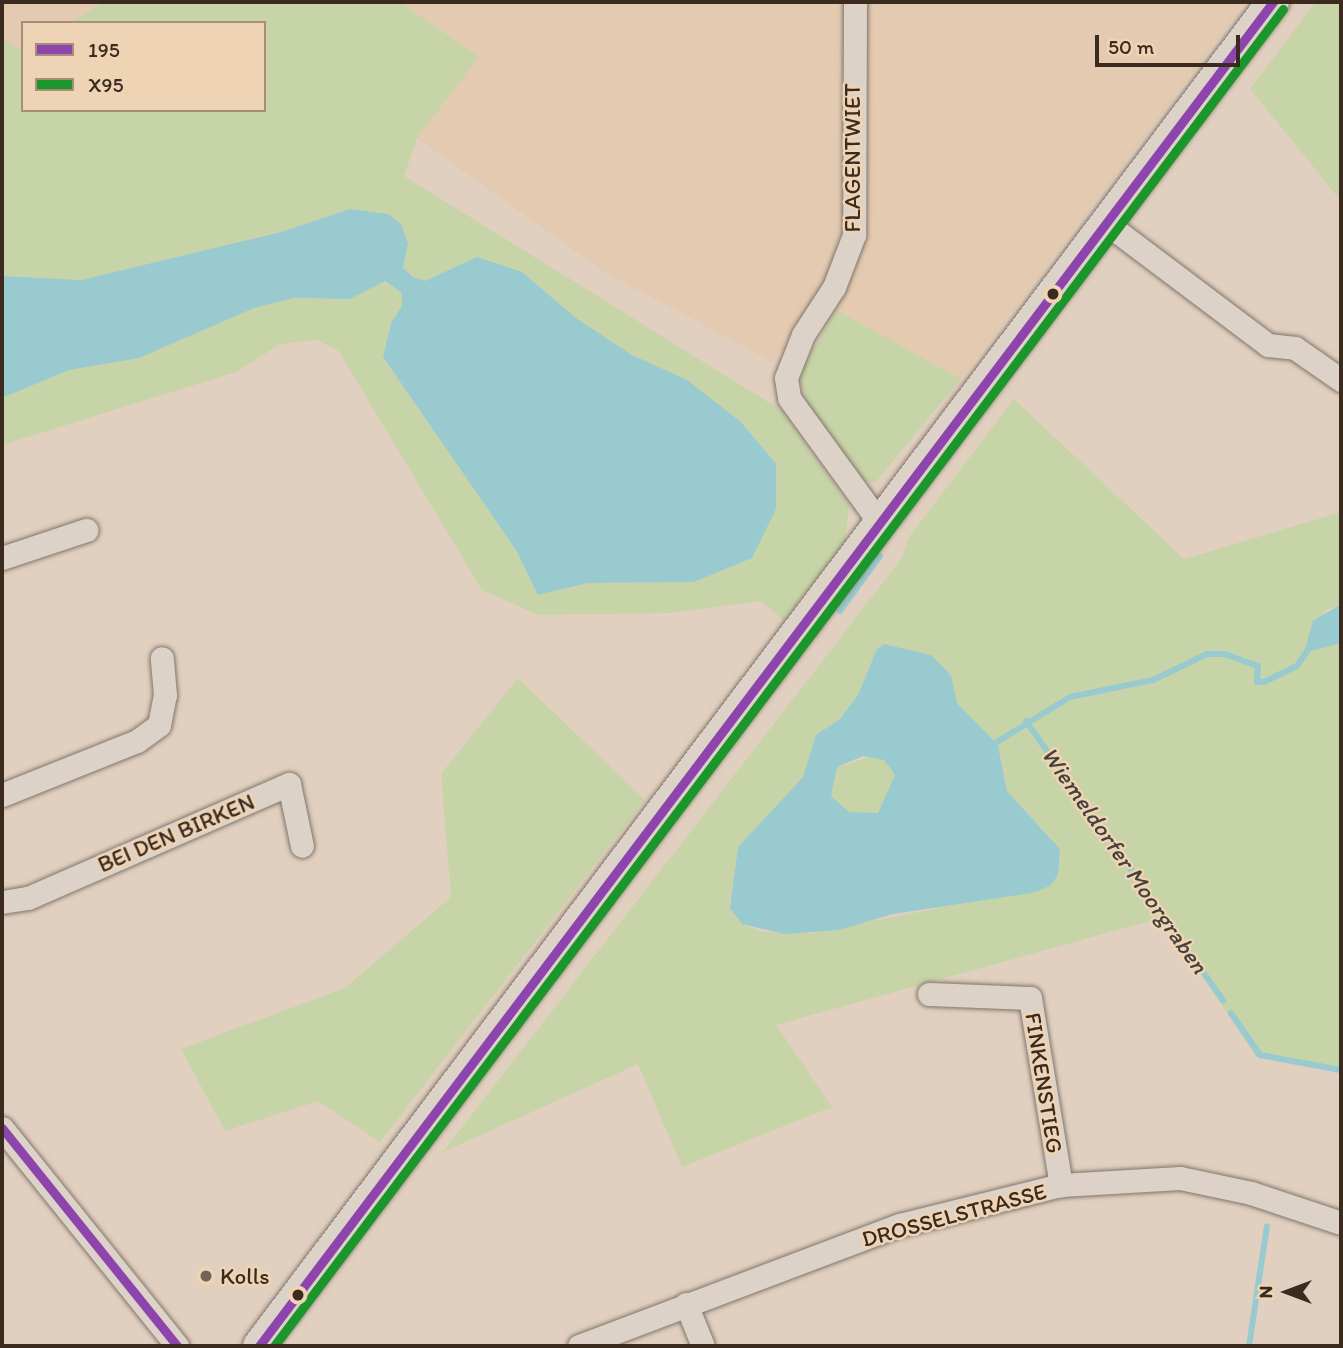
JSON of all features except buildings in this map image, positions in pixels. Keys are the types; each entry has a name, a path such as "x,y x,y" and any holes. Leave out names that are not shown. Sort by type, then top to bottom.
{"main road":[{"path":"259,1346 1273,2"}],"street":[{"name":"FLAGENTWIET","path":"855,2 854,235 850,253 803,335 786,378 789,398 883,516"},
{"path":"1106,222 1268,345 1295,348 1339,375"},
{"path":"2,558 86,530"},
{"path":"2,795 138,741 159,725 165,695 162,658"},
{"name":"BEI DEN BIRKEN","path":"2,902 28,898 289,784 302,846"},
{"name":"FINKENSTIEG","path":"929,994 1030,998 1061,1185"},
{"path":"2,1128 177,1346"},
{"name":"DROSSELSTRASSE","path":"579,1346 900,1225 1061,1185 1180,1178 1251,1193 1341,1223"},
{"path":"686,1304 703,1346"}],"shaded area":[{"path":"2,2 105,2 73,21 21,21 20,54 2,38"},
{"path":"400,2 1246,2 961,379 813,298 773,362 603,271 417,138 479,57"}],"green space":[{"path":"105,2 400,2 479,57 417,138 404,176 781,410 849,505 845,541 784,621 761,601 670,613 538,615 482,590 338,350 316,340 280,344 236,372 2,445 2,398 69,370 139,358 254,308 294,298 350,299 385,281 402,293 402,307 391,323 383,357 516,550 538,595 588,583 694,582 752,558 740,421 687,380 632,355 576,318 522,272 425,282 413,277 403,268 408,244 401,224 388,214 350,209 281,232 81,280 2,276 2,38 21,51 21,112 266,112 266,21 73,21"},
{"path":"1316,2 1341,2 1341,201 1250,89"},
{"path":"836,310 961,379 875,483 858,479 805,401 799,374"},
{"path":"1014,399 1184,559 1341,512 1341,604 1324,611 1341,643 1341,1067 1256,1057 1164,917 776,1025 832,1107 682,1167 638,1064 443,1152 902,558 909,537","holes":["884,644 931,655 951,675 957,703 1000,752 1007,791 1052,839 1050,886 812,933 763,932 742,924 730,908 738,847 803,777 816,735 840,719 858,696"]},
{"path":"518,678 645,800 380,1142 318,1101 225,1131 181,1049 345,988 451,897 441,774"},
{"path":"873,756 884,760 895,775 894,788 879,813 849,813 831,796 837,767"}],"water":[{"path":"350,209 388,214 401,224 408,244 403,268 413,277 425,281 477,257 522,272 576,318 632,355 687,380 740,421 776,464 776,509 752,558 694,582 588,583 538,595 516,550 383,357 391,323 402,306 402,293 385,281 350,299 294,298 254,308 139,358 69,370 2,398 2,276 81,280 281,232"},
{"path":"1341,604 1341,643 1304,653 1313,621"},
{"path":"884,644 931,655 951,675 957,703 998,745 1007,791 1060,849 1058,875 1050,886 1032,893 893,914 839,930 784,934 742,924 730,908 738,847 803,777 816,735 840,719 858,695 877,649","holes":["863,756 884,760 895,775 878,813 849,812 831,796 837,767"]}],"waterway":[{"path":"840,611 880,556"},
{"path":"992,745 1070,697 1153,680 1207,654 1225,654 1258,666 1257,682 1264,682 1297,666 1311,645"},
{"name":"Wiemeldorfer Moorgraben","path":"1026,721 1223,1000"},
{"name":"Wiemeldorfer Moorgraben","path":"1231,1013 1260,1055 1341,1070"},
{"path":"1249,1346 1267,1226"}],"transit line":[{"name":"195","path":"259,1346 1273,2"},
{"name":"X95","path":"274,1346 1283,9"},
{"name":"195","path":"2,1128 177,1346"}],"place":[{"name":"Kolls","path":"206,1276"}]}
